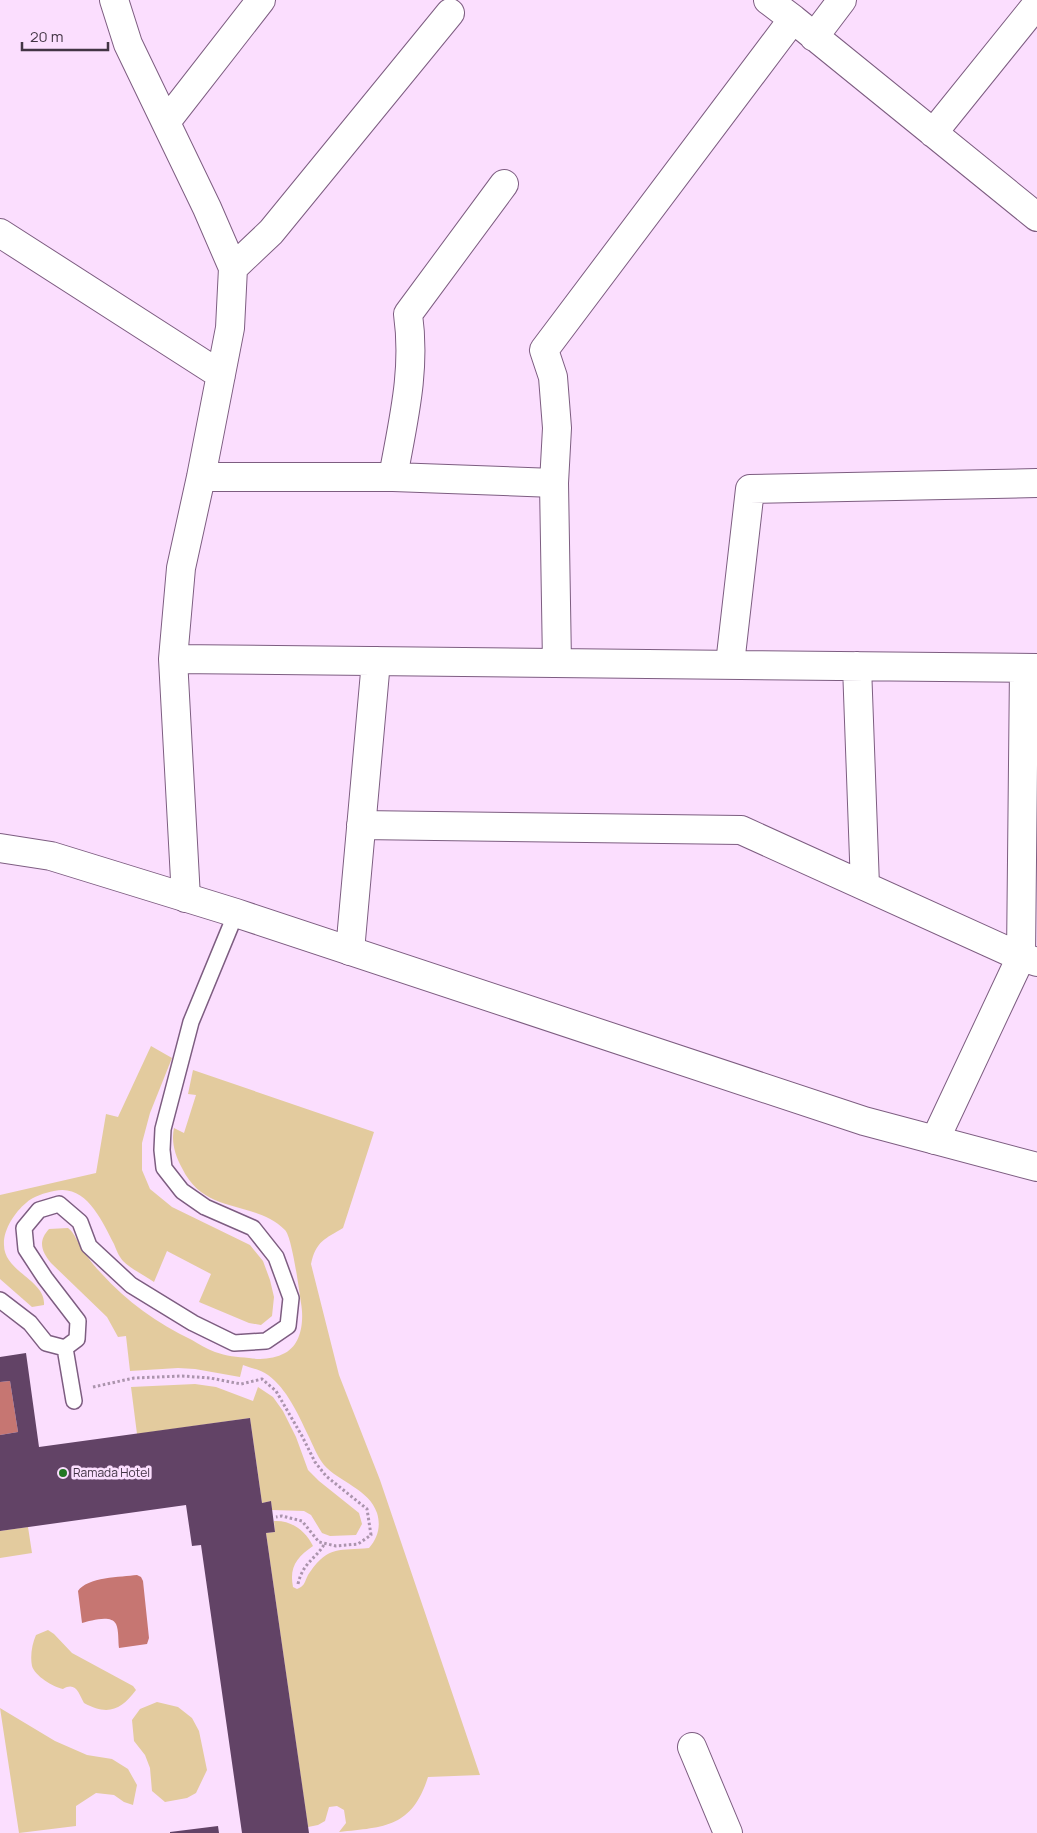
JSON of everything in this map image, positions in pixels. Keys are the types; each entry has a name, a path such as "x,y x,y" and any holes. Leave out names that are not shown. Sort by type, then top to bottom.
{"street":[{"path":"114,0 128,44 207,208 233,268 230,328 181,568 173,659 186,898"},
{"path":"166,122 261,0"},
{"path":"768,0 1037,218"},
{"path":"814,37 842,0"},
{"path":"933,133 1037,4"},
{"path":"233,268 271,232 450,13"},
{"path":"556,663 554,483 557,428 553,377 544,350 793,19"},
{"path":"393,477 411,374 412,338 408,314 504,184"},
{"path":"0,233 221,375"},
{"path":"201,477 393,477 554,483"},
{"path":"730,664 750,489 1037,483"},
{"path":"173,659 1031,668 1029,960 935,1140"},
{"path":"350,951 376,661"},
{"path":"857,666 865,886"},
{"path":"361,825 741,830 1029,960"},
{"path":"0,848 50,856 236,913 855,1118 1037,1168"},
{"path":"692,1747 728,1833"}],"lane":[{"path":"65,1348 78,1339 78,1321 45,1278 26,1249 24,1228 39,1210 59,1204 80,1222 90,1246 131,1285 193,1323 234,1343 266,1341 288,1326 291,1298 276,1257 253,1228 205,1207 182,1191 164,1168 162,1150 163,1129 191,1022 236,913"},
{"path":"0,1300 30,1323 46,1342 65,1348"},
{"path":"65,1348 73,1396"}],"path":[{"path":"73,1396 134,1378 182,1376 210,1378 241,1384 262,1379 276,1390 315,1462 326,1476 367,1510 372,1535 358,1544 336,1546 319,1542 302,1521 276,1516"},
{"path":"298,1584 308,1562 325,1543"}],"shaded area":[{"path":"151,1046 172,1058 150,1113 142,1143 142,1170 150,1189 172,1207 250,1245 263,1261 274,1297 272,1316 261,1325 249,1323 199,1302 211,1274 167,1251 154,1282 130,1267 120,1257 92,1206 84,1198 65,1190 47,1193 29,1201 14,1216 5,1233 4,1245 6,1254 17,1269 39,1289 43,1296 44,1305 32,1307 0,1279 0,1195 96,1173 106,1114 118,1117"},
{"path":"193,1070 374,1132 343,1228 326,1238 319,1245 311,1264 339,1375 380,1480 480,1775 428,1777 422,1794 414,1806 405,1815 384,1826 339,1832 346,1823 344,1810 337,1806 329,1807 325,1821 308,1827 266,1533 275,1532 274,1521 280,1521 297,1527 310,1540 313,1546 303,1554 293,1568 293,1587 297,1589 304,1584 317,1563 329,1553 369,1548 377,1536 379,1527 377,1513 373,1505 361,1492 324,1465 291,1402 281,1387 265,1373 243,1365 240,1377 178,1368 130,1371 126,1336 118,1337 107,1317 51,1263 43,1250 43,1238 49,1229 68,1228 94,1266 121,1293 143,1311 215,1352 236,1357 258,1359 276,1357 291,1349 298,1338 302,1324 302,1310 293,1252 288,1235 285,1230 272,1220 259,1214 216,1201 203,1194 192,1183 177,1158 173,1143 173,1133 174,1128 184,1133 196,1095 188,1094"},
{"path":"10,1381 18,1432 0,1435 0,1382"},
{"path":"195,1384 216,1387 253,1401 258,1387 273,1397 283,1411 296,1437 308,1470 359,1513 362,1524 356,1535 330,1536 322,1533 311,1515 304,1511 272,1510 271,1501 262,1503 250,1418 137,1434 131,1387"},
{"path":"28,1527 32,1553 0,1558 0,1531"},
{"path":"137,1575 143,1581 149,1638 147,1644 119,1648 118,1629 113,1621 110,1619 100,1619 82,1623 78,1591 82,1586 96,1580"},
{"path":"48,1630 72,1653 133,1686 136,1690 125,1702 113,1709 107,1710 84,1703 74,1688 67,1687 63,1689 45,1680 34,1670 31,1654 36,1635"},
{"path":"157,1702 178,1707 192,1718 199,1731 207,1770 196,1793 187,1798 165,1802 152,1791 150,1768 145,1755 134,1741 132,1720 140,1709"},
{"path":"0,1708 55,1741 87,1755 112,1759 128,1769 137,1785 133,1805 124,1802 114,1795 96,1793 76,1806 76,1826 19,1833"}],"building":[{"path":"26,1353 39,1447 250,1418 262,1503 271,1501 275,1532 266,1533 309,1833 242,1833 201,1545 192,1546 186,1505 0,1531 0,1435 18,1432 10,1381 0,1382 0,1357"},
{"path":"218,1826 219,1833 170,1833 170,1832"}],"place":[{"name":"Ramada Hotel","path":"63,1473"}]}
